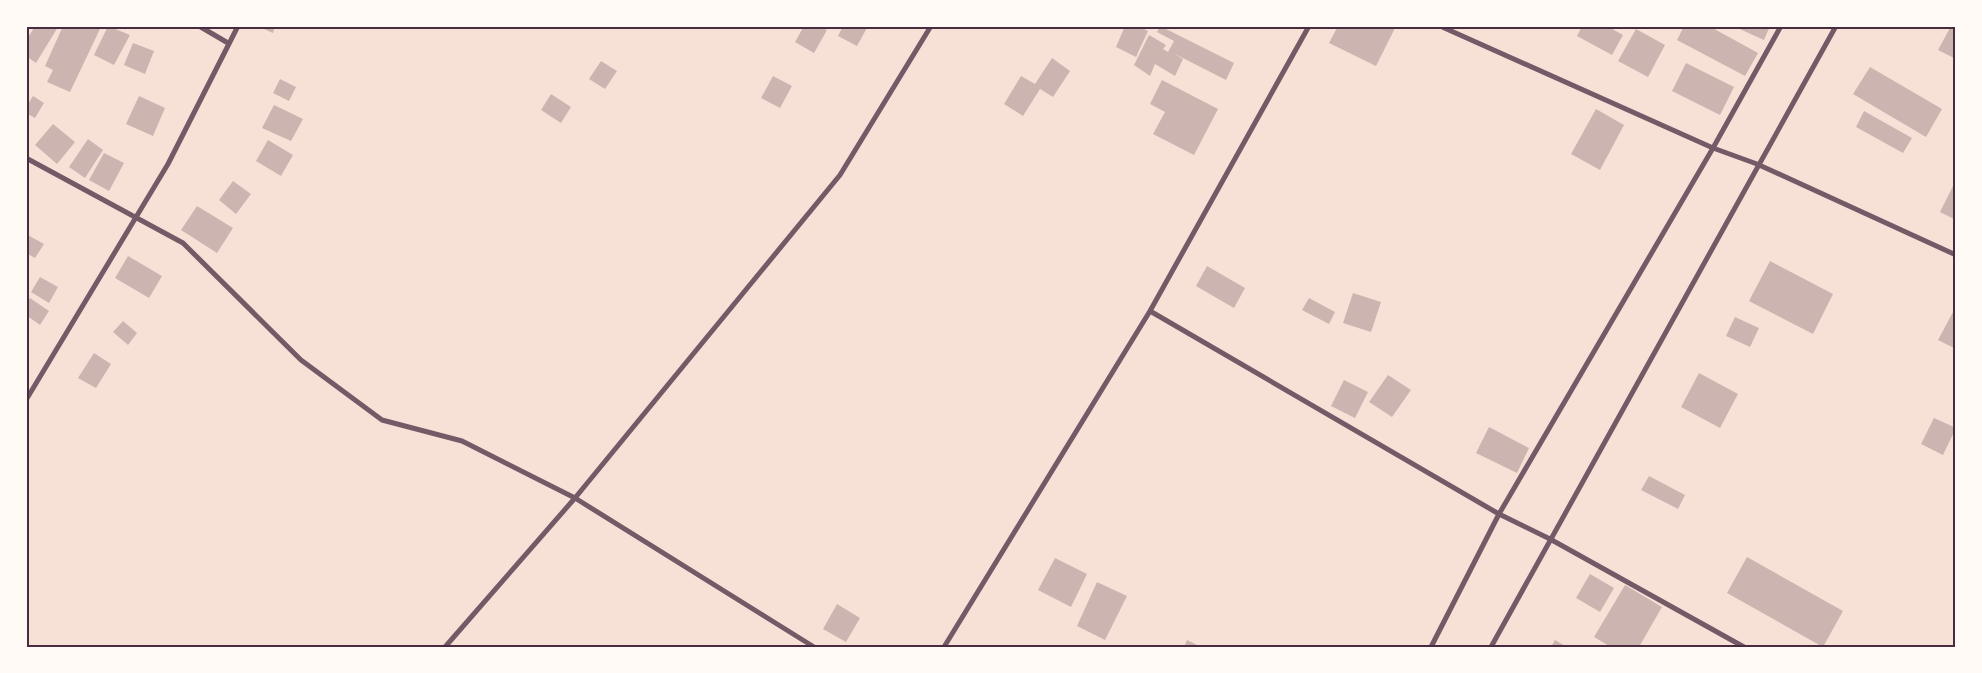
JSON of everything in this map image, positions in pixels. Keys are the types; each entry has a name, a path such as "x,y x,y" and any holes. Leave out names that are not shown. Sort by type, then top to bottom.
{"street":[{"path":"199,26 228,42"},
{"path":"26,400 168,164 204,95 228,42 238,26"},
{"path":"445,647 575,498 840,175 931,26"},
{"path":"944,647 1150,311 1309,26"},
{"path":"1440,26 1713,148 1758,164 1956,255"},
{"path":"1431,647 1499,514 1713,148 1781,26"},
{"path":"1491,647 1836,26"},
{"path":"26,158 183,243 301,360 382,420 462,441 575,498 814,647"},
{"path":"1150,311 1499,514 1550,539 1744,647"}],"building":[{"path":"35,26 58,27 36,63 26,56 26,41"},
{"path":"63,26 95,26 100,29 70,92 47,82 53,70 45,66"},
{"path":"108,26 130,35 114,65 94,55"},
{"path":"257,26 275,26 273,33"},
{"path":"804,26 819,26 827,30 814,53 795,42"},
{"path":"843,26 868,26 857,46 838,36"},
{"path":"1125,26 1138,26 1148,31 1136,57 1116,47"},
{"path":"1160,26 1234,63 1226,80 1173,53 1183,59 1175,76 1155,64 1150,76 1134,65 1149,35 1166,45 1163,49 1168,52 1174,41 1157,32"},
{"path":"1338,26 1396,26 1376,66 1329,43"},
{"path":"1582,26 1607,26 1623,35 1612,55 1577,36"},
{"path":"1684,26 1709,26 1758,53 1745,76 1677,40"},
{"path":"1733,26 1770,26 1764,40"},
{"path":"1951,26 1956,26 1956,59 1938,50"},
{"path":"1636,29 1665,45 1648,77 1618,61"},
{"path":"133,43 154,51 145,74 124,65"},
{"path":"1052,58 1070,71 1053,97 1040,89 1023,116 1004,104 1021,76 1035,84"},
{"path":"601,61 617,71 605,89 589,79"},
{"path":"1686,63 1734,87 1720,115 1672,91"},
{"path":"1870,67 1942,109 1926,137 1853,94"},
{"path":"773,76 792,86 780,108 761,98"},
{"path":"280,79 296,87 289,101 273,93"},
{"path":"1162,80 1218,109 1194,155 1153,134 1165,112 1150,104"},
{"path":"551,94 571,107 561,123 541,110"},
{"path":"33,96 44,103 35,118 26,113 26,107"},
{"path":"139,96 165,108 153,136 126,124"},
{"path":"274,105 303,119 291,141 262,128"},
{"path":"1596,109 1624,125 1600,170 1571,154"},
{"path":"1864,111 1912,138 1903,153 1856,127"},
{"path":"53,124 75,142 57,164 35,145"},
{"path":"88,139 103,150 85,178 69,167"},
{"path":"268,140 293,155 281,176 256,161"},
{"path":"104,153 124,163 109,191 89,180"},
{"path":"1956,180 1956,220 1940,212"},
{"path":"233,181 251,194 236,214 219,200"},
{"path":"197,206 233,228 217,253 181,230"},
{"path":"26,234 44,244 35,258 26,253"},
{"path":"128,256 162,276 149,298 115,278"},
{"path":"1770,261 1833,294 1813,334 1749,301"},
{"path":"1207,266 1245,288 1234,308 1196,286"},
{"path":"40,277 58,287 49,303 31,292"},
{"path":"1353,293 1381,302 1371,332 1343,323"},
{"path":"30,298 49,311 40,325 26,315 26,303"},
{"path":"1309,298 1335,312 1329,324 1302,310"},
{"path":"1953,312 1956,314 1956,349 1938,340"},
{"path":"1735,317 1759,328 1750,347 1726,336"},
{"path":"123,321 137,333 128,345 113,332"},
{"path":"94,353 111,364 96,388 78,378"},
{"path":"1699,373 1738,394 1720,428 1681,407"},
{"path":"1388,375 1411,390 1392,417 1369,402"},
{"path":"1344,380 1368,392 1355,418 1331,406"},
{"path":"1934,418 1956,428 1943,455 1921,444"},
{"path":"1489,427 1529,448 1517,473 1476,453"},
{"path":"1649,476 1685,495 1678,509 1641,490"},
{"path":"1747,557 1843,611 1823,647 1727,593"},
{"path":"1055,558 1087,574 1071,607 1038,590"},
{"path":"1590,574 1614,588 1600,612 1576,598"},
{"path":"1097,582 1127,596 1105,640 1077,626"},
{"path":"1625,585 1662,607 1639,647 1611,647 1594,637"},
{"path":"837,604 860,618 846,642 823,629"},
{"path":"1187,640 1201,647 1184,647"},
{"path":"1555,640 1567,647 1551,647"}]}
